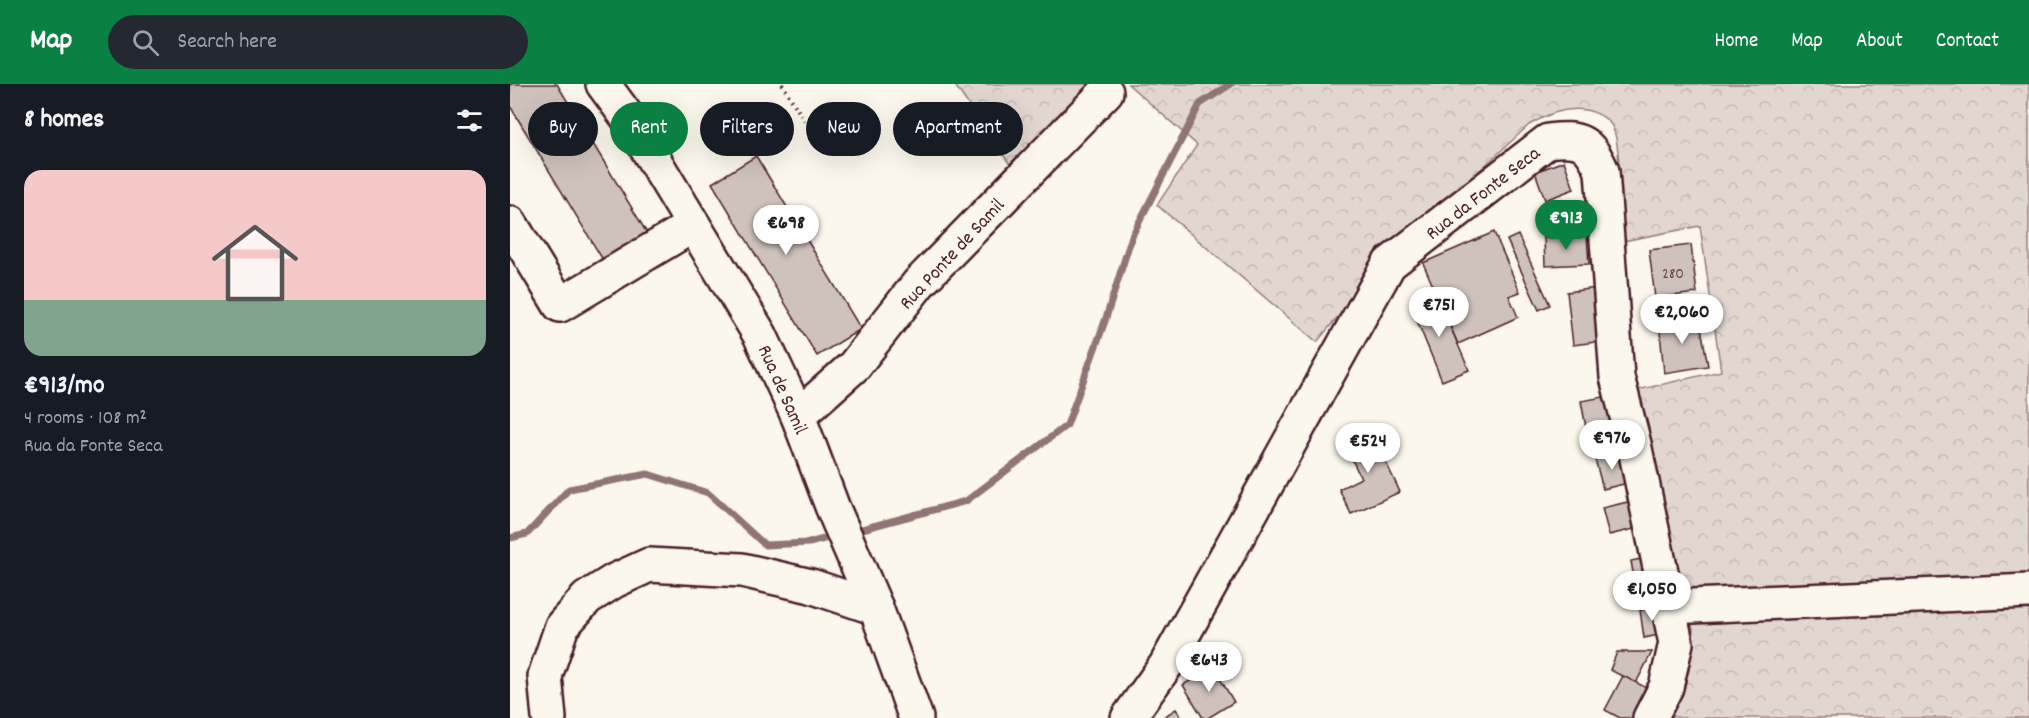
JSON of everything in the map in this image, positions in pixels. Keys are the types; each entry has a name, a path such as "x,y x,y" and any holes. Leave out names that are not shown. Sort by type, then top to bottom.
{"street":[{"name":"Rua de Samil","path":"603,84 631,122 760,335 798,416 832,506 876,608 916,718"},
{"name":"Rua Ponte de Samil","path":"798,416 854,366 919,283 1106,92"},
{"name":"Rua da Fonte Seca","path":"1128,718 1166,665 1389,264 1548,141 1572,138 1593,150 1602,171 1617,377 1670,607 1676,643 1666,687 1650,718"},
{"path":"510,223 560,305 692,226"},
{"path":"549,718 545,676 562,626 587,598 614,581 649,566 742,570 811,586 876,608"},
{"path":"1670,607 2029,591"}],"path":[{"path":"782,84 805,122"}],"green space":[{"path":"954,84 1107,84 1016,173 1004,156 1023,156 1023,102 967,102"},
{"path":"1128,84 2029,84 2029,718 1682,718 1670,716 1689,671 1693,629 1633,391 1721,371 1700,226 1618,242 1619,162 1614,132 1605,118 1578,109 1550,115 1529,125 1392,251 1317,342 1157,205 1197,145"}],"building":[{"path":"510,84 557,84 568,102 528,102 528,136 510,106"},
{"path":"598,152 650,238 606,265 540,156 598,156"},
{"path":"756,156 861,329 817,356 712,183"},
{"path":"1564,161 1574,189 1545,200 1535,172"},
{"path":"1586,209 1587,236 1544,238 1543,210"},
{"path":"1494,232 1520,292 1509,296 1518,317 1458,344 1423,263"},
{"path":"1518,235 1550,305 1539,310 1507,240"},
{"path":"1587,236 1589,264 1545,266 1544,238"},
{"path":"1691,245 1697,293 1655,298 1649,250"},
{"path":"1597,288 1603,341 1573,345 1567,292"},
{"path":"1436,294 1469,370 1442,381 1410,304"},
{"path":"1699,317 1708,366 1664,373 1659,322"},
{"path":"1609,396 1615,427 1587,433 1581,401"},
{"path":"1370,429 1400,492 1351,514 1339,489 1361,478 1343,441"},
{"path":"1621,452 1628,483 1603,489 1595,459"},
{"path":"1632,501 1638,528 1609,535 1602,508"},
{"path":"1651,557 1657,586 1636,590 1631,561"},
{"path":"1660,607 1664,634 1644,638 1640,610"},
{"path":"1617,652 1652,652 1636,683 1610,670"},
{"path":"1213,667 1234,702 1208,718 1203,718 1183,685"},
{"path":"1623,676 1649,689 1634,718 1620,718 1605,710"},
{"path":"1176,709 1182,718 1162,718"}],"waterway":[{"path":"851,532 966,501 1067,425 1105,321 1132,236 1200,104 1231,84"},
{"path":"510,538 527,534 569,489 648,474 708,493 765,545 809,543 835,536"}]}
